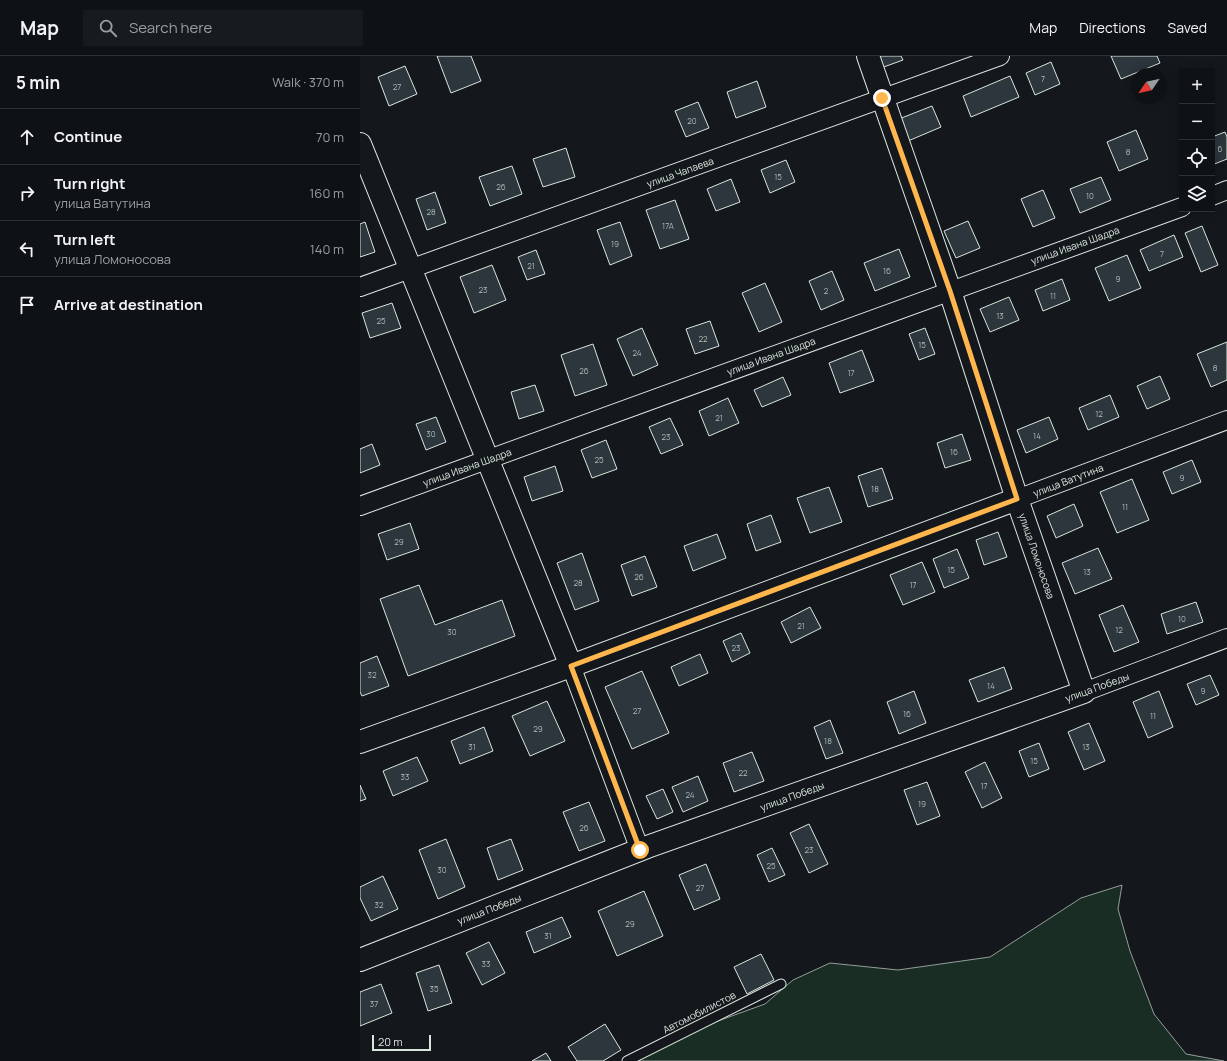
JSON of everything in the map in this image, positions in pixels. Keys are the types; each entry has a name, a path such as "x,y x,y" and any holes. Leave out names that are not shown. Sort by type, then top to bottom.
{"street":[{"name":"улица Ломоносова","path":"868,56 950,291 1017,499 1084,692"},
{"name":"улица Чапаева","path":"360,287 1000,56"},
{"path":"360,144 571,666 640,850"},
{"path":"1215,195 1227,190"},
{"name":"улица Ивана Шадра","path":"360,506 1179,208"},
{"name":"улица Ватутина","path":"360,742 571,666 1227,420"},
{"name":"улица Победы","path":"360,960 640,850 1084,692 1227,638"}],"lane":[{"name":"Автомобилистов","path":"627,1061 781,984"}],"green space":[{"path":"1122,885 1118,909 1130,951 1154,1014 1186,1054 1224,1061 633,1061 704,1026 765,1004 793,980 830,963 898,970 990,957 1081,898"}],"building":[{"path":"437,56 471,56 481,81 451,93"},
{"path":"876,56 901,56 903,60 881,68"},
{"path":"1111,56 1157,56 1160,63 1148,68 1131,68 1131,75 1121,79"},
{"path":"1051,62 1060,84 1035,95 1026,73"},
{"path":"405,66 417,94 389,106 378,77"},
{"path":"1010,76 1019,97 971,117 963,96"},
{"path":"757,81 766,107 736,118 727,92"},
{"path":"698,102 709,128 686,137 675,111"},
{"path":"932,106 941,127 908,141 899,119"},
{"path":"1136,130 1148,159 1119,171 1107,142"},
{"path":"1225,132 1227,137 1227,159 1215,164 1215,140 1215,136"},
{"path":"566,148 575,177 543,187 533,159"},
{"path":"786,160 795,182 770,193 761,170"},
{"path":"512,166 522,194 490,206 479,177"},
{"path":"1101,177 1111,200 1080,213 1070,189"},
{"path":"731,179 740,202 716,211 707,189"},
{"path":"1043,190 1055,218 1033,227 1021,199"},
{"path":"435,192 446,223 427,230 416,199"},
{"path":"675,200 689,239 660,249 646,210"},
{"path":"968,221 980,248 956,258 944,231"},
{"path":"365,222 375,252 360,257 360,224"},
{"path":"620,222 632,256 610,265 597,230"},
{"path":"1202,226 1218,265 1201,272 1185,233"},
{"path":"1174,235 1183,257 1149,271 1140,250"},
{"path":"899,249 910,277 875,291 864,263"},
{"path":"536,250 545,274 527,280 518,257"},
{"path":"1127,255 1141,288 1109,301 1095,268"},
{"path":"492,265 506,300 474,313 460,277"},
{"path":"832,271 844,300 821,310 809,281"},
{"path":"1062,279 1070,300 1043,311 1035,290"},
{"path":"765,283 782,322 759,332 742,293"},
{"path":"1009,297 1019,320 990,332 980,309"},
{"path":"392,303 401,328 370,338 362,313"},
{"path":"710,321 719,346 695,354 686,329"},
{"path":"642,328 658,365 633,376 617,339"},
{"path":"925,328 935,354 919,360 909,334"},
{"path":"1227,342 1227,380 1211,387 1197,354"},
{"path":"593,344 607,385 575,396 561,355"},
{"path":"862,350 874,381 840,393 829,363"},
{"path":"1160,376 1170,399 1147,409 1137,386"},
{"path":"783,377 791,395 762,407 754,390"},
{"path":"535,385 544,411 519,419 511,392"},
{"path":"1110,395 1119,417 1088,430 1079,408"},
{"path":"728,398 739,423 709,436 699,411"},
{"path":"436,417 446,442 426,450 416,424"},
{"path":"1049,417 1058,439 1026,453 1017,430"},
{"path":"670,418 683,445 661,454 649,427"},
{"path":"962,434 971,460 945,468 937,443"},
{"path":"606,440 617,469 592,478 581,450"},
{"path":"372,444 380,465 360,473 360,449"},
{"path":"1192,460 1201,482 1172,494 1163,472"},
{"path":"555,466 563,491 532,501 524,477"},
{"path":"882,468 893,499 868,507 858,476"},
{"path":"1132,479 1149,520 1117,533 1100,492"},
{"path":"829,487 842,522 810,533 797,498"},
{"path":"1074,504 1083,526 1056,538 1047,516"},
{"path":"771,515 781,542 756,551 747,524"},
{"path":"410,523 419,549 387,560 378,534"},
{"path":"998,532 1007,557 984,565 976,540"},
{"path":"717,534 726,558 693,571 684,546"},
{"path":"1098,548 1112,579 1075,594 1062,563"},
{"path":"957,549 969,578 944,588 933,559"},
{"path":"582,553 599,601 575,610 557,563"},
{"path":"645,556 657,587 632,596 621,565"},
{"path":"922,562 935,592 903,605 890,575"},
{"path":"419,585 435,625 502,600 515,636 408,676 380,599"},
{"path":"1196,602 1203,622 1167,634 1161,614"},
{"path":"1123,605 1139,642 1114,652 1099,615"},
{"path":"810,607 821,628 791,643 781,622"},
{"path":"741,633 750,653 732,662 723,641"},
{"path":"700,654 708,673 679,686 671,667"},
{"path":"377,656 389,686 362,696 360,692 360,663"},
{"path":"1004,667 1012,689 978,702 969,680"},
{"path":"642,671 669,733 632,749 605,687"},
{"path":"1210,675 1219,695 1196,705 1187,684"},
{"path":"914,691 926,723 899,734 887,702"},
{"path":"1159,691 1173,727 1148,738 1133,702"},
{"path":"547,701 565,741 530,756 512,716"},
{"path":"830,720 843,753 826,759 814,727"},
{"path":"1089,723 1105,761 1084,770 1068,732"},
{"path":"484,727 493,751 460,764 451,741"},
{"path":"1039,743 1049,769 1029,777 1019,751"},
{"path":"752,752 764,781 734,792 723,763"},
{"path":"417,757 428,781 393,796 383,771"},
{"path":"985,762 1002,798 982,808 965,772"},
{"path":"698,776 708,801 683,812 672,787"},
{"path":"927,782 940,816 917,825 904,790"},
{"path":"360,785 366,799 360,801"},
{"path":"663,789 673,812 657,819 646,796"},
{"path":"589,802 605,841 579,851 563,812"},
{"path":"809,824 828,864 809,873 790,833"},
{"path":"446,839 465,887 438,899 419,850"},
{"path":"511,839 523,870 498,880 487,848"},
{"path":"772,848 785,875 769,882 757,855"},
{"path":"706,864 720,899 694,910 679,875"},
{"path":"383,876 398,909 371,921 360,898 360,887"},
{"path":"644,891 663,936 617,956 598,911"},
{"path":"562,917 571,937 534,953 526,932"},
{"path":"489,942 505,973 482,985 466,953"},
{"path":"761,954 774,980 747,994 734,967"},
{"path":"439,965 452,1003 428,1011 416,973"},
{"path":"381,984 392,1013 360,1026 360,992"},
{"path":"605,1024 621,1050 603,1061 577,1061 568,1047"},
{"path":"546,1053 551,1061 532,1061"}],"route":[{"path":"640,850 571,666 1017,499 950,291 882,98"}]}
